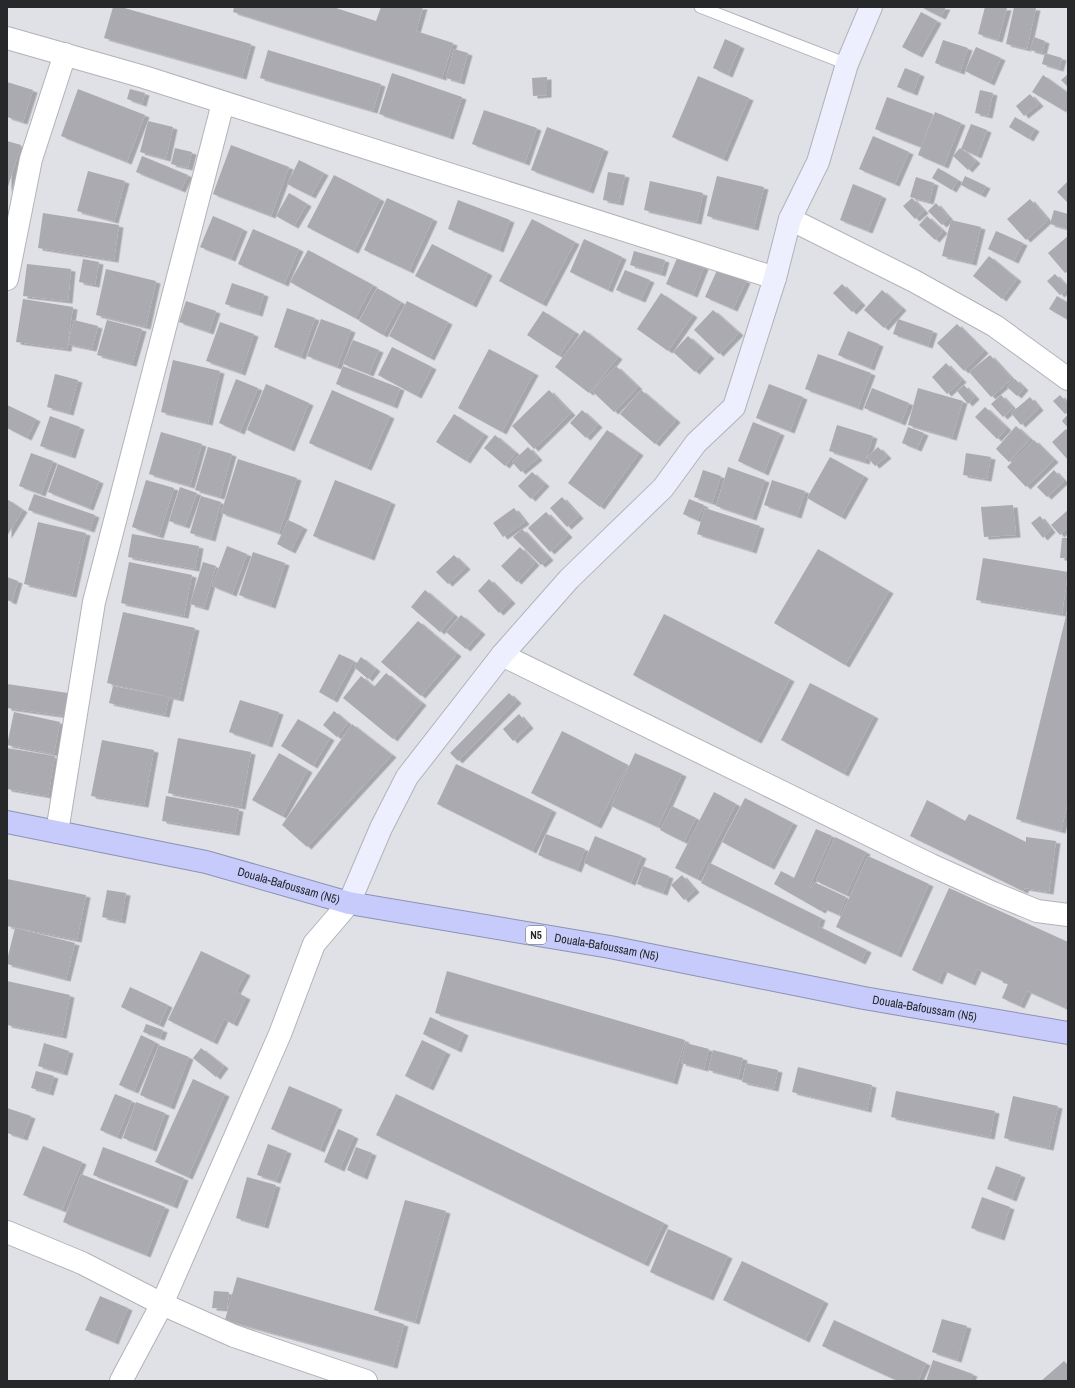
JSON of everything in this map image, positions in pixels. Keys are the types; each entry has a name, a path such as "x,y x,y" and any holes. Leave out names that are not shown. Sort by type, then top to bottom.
{"highway":[{"name":"Douala-Bafoussam (N5)","path":"7,822 206,862 349,903 610,947 864,998 1068,1033"}],"street":[{"path":"121,1381 162,1304 280,1034 314,944 349,903 381,828 407,777 502,655 569,579 663,488 696,443 734,407 775,278 790,219 818,162 847,64 871,7"},
{"path":"7,38 144,77 775,278"},
{"path":"7,279 31,159 65,54"},
{"path":"57,832 94,602 223,103"},
{"path":"790,219 914,281 995,326 1068,379"},
{"path":"502,655 931,865 1037,911 1068,915"},
{"path":"7,1232 82,1263 162,1304 234,1336 366,1381"}],"lane":[{"path":"700,7 847,64"}],"building":[{"path":"113,7 121,7 251,44 242,77 104,38"},
{"path":"234,7 333,7 376,21 381,7 423,7 416,31 453,43 442,78 233,12"},
{"path":"921,7 946,7 941,17"},
{"path":"985,7 1007,8 998,40 978,34"},
{"path":"1014,7 1036,8 1027,49 1006,44"},
{"path":"921,12 937,21 918,55 902,47"},
{"path":"1034,37 1045,41 1042,53 1030,50"},
{"path":"725,39 740,46 728,75 713,68"},
{"path":"943,40 968,48 960,72 935,63"},
{"path":"976,47 1001,58 990,83 965,71"},
{"path":"454,49 468,53 460,82 446,78"},
{"path":"268,50 381,84 373,111 260,78"},
{"path":"1045,53 1062,58 1059,69 1042,64"},
{"path":"905,68 920,74 913,93 897,87"},
{"path":"392,73 462,97 449,137 379,114"},
{"path":"1068,74 1068,87 1061,80"},
{"path":"1043,75 1068,93 1068,108 1066,112 1032,92"},
{"path":"698,76 749,98 723,159 672,137"},
{"path":"547,77 547,95 533,96 532,78"},
{"path":"7,82 33,90 23,122 7,117"},
{"path":"78,89 145,115 127,162 61,136"},
{"path":"130,89 145,93 142,104 127,99"},
{"path":"980,90 993,93 988,116 975,113"},
{"path":"1030,94 1039,104 1024,116 1016,106"},
{"path":"887,97 933,114 921,147 875,129"},
{"path":"484,110 537,128 525,163 472,144"},
{"path":"935,112 961,123 944,166 918,155"},
{"path":"1015,117 1035,129 1029,139 1009,127"},
{"path":"148,121 173,127 166,159 140,152"},
{"path":"971,124 987,130 977,156 962,149 976,161 968,170 953,156 960,148 961,149"},
{"path":"547,127 604,149 589,191 531,170"},
{"path":"873,136 909,152 895,184 859,169"},
{"path":"7,141 21,145 7,190"},
{"path":"231,145 289,167 271,216 213,194"},
{"path":"175,148 192,152 188,168 171,164"},
{"path":"142,156 188,175 181,190 136,172"},
{"path":"299,160 324,173 311,196 287,184"},
{"path":"938,168 958,180 952,190 932,178"},
{"path":"88,171 125,181 114,221 77,211"},
{"path":"608,172 625,175 619,203 603,200"},
{"path":"334,175 380,199 354,251 307,227"},
{"path":"717,176 764,187 754,228 707,216"},
{"path":"965,176 986,186 981,195 961,185"},
{"path":"916,177 934,183 929,202 910,197"},
{"path":"650,181 703,193 697,222 644,210"},
{"path":"1068,181 1068,203 1057,192"},
{"path":"853,184 882,196 868,231 840,220"},
{"path":"289,193 307,204 294,226 276,216"},
{"path":"387,198 433,219 409,271 364,250"},
{"path":"912,198 924,211 915,219 903,206"},
{"path":"1030,199 1048,220 1026,240 1007,219"},
{"path":"458,200 510,220 499,250 448,229"},
{"path":"936,203 949,218 942,225 928,211"},
{"path":"1054,210 1068,214 1068,229 1050,224"},
{"path":"43,213 119,225 114,260 38,248"},
{"path":"213,216 243,229 231,259 200,247"},
{"path":"927,216 943,231 935,240 919,225"},
{"path":"532,219 575,242 542,304 499,281"},
{"path":"951,220 981,227 972,263 942,256"},
{"path":"253,229 299,249 284,284 238,264"},
{"path":"996,231 1023,243 1014,261 988,249"},
{"path":"1068,236 1068,271 1065,273 1048,253"},
{"path":"584,239 622,257 608,290 570,272"},
{"path":"432,244 488,273 472,305 415,276"},
{"path":"308,250 373,285 355,318 290,282"},
{"path":"634,251 665,260 661,274 630,265"},
{"path":"678,256 704,267 693,295 666,284"},
{"path":"989,256 1017,279 1002,299 973,276"},
{"path":"83,259 99,262 95,285 79,282"},
{"path":"27,264 71,269 68,301 23,296"},
{"path":"718,268 746,281 733,309 705,297"},
{"path":"106,269 156,281 146,327 96,315"},
{"path":"625,270 650,280 641,300 616,290"},
{"path":"1055,274 1068,288 1060,295 1047,281"},
{"path":"232,283 264,294 258,314 225,304"},
{"path":"842,284 861,303 852,312 833,293"},
{"path":"377,288 401,302 383,335 359,321"},
{"path":"882,290 902,308 884,328 864,310"},
{"path":"661,293 693,315 668,351 637,329"},
{"path":"1057,296 1068,303 1068,320 1049,309"},
{"path":"23,299 73,307 67,349 16,342"},
{"path":"186,301 216,311 209,332 179,322"},
{"path":"407,301 448,322 430,358 389,336"},
{"path":"287,308 315,318 301,357 274,347"},
{"path":"713,310 739,333 719,354 694,330"},
{"path":"543,311 575,332 559,356 527,335"},
{"path":"321,319 351,330 337,367 307,356"},
{"path":"898,319 933,331 928,346 893,334"},
{"path":"74,320 98,326 92,349 68,344"},
{"path":"107,320 142,329 132,364 97,355"},
{"path":"220,322 254,334 241,373 206,361"},
{"path":"957,324 984,351 964,371 937,343"},
{"path":"584,330 618,357 589,393 555,367"},
{"path":"848,331 879,344 870,368 838,355"},
{"path":"688,336 710,356 695,372 673,352"},
{"path":"353,340 379,350 369,374 343,364"},
{"path":"392,347 432,367 417,396 378,375"},
{"path":"489,349 534,373 502,432 458,408"},
{"path":"818,354 871,373 858,408 805,389"},
{"path":"990,355 1012,379 991,397 969,372"},
{"path":"173,360 220,371 208,423 161,412"},
{"path":"946,363 962,380 947,394 932,377"},
{"path":"343,366 400,388 393,406 336,384"},
{"path":"616,366 638,387 614,412 592,391"},
{"path":"55,374 78,380 69,413 47,407"},
{"path":"236,379 258,388 240,432 219,423"},
{"path":"1015,379 1024,388 1017,396 1007,387"},
{"path":"266,384 309,403 290,449 247,430"},
{"path":"769,384 803,397 790,431 756,418"},
{"path":"964,385 975,397 968,404 957,391"},
{"path":"872,388 909,403 901,423 864,408"},
{"path":"918,388 963,401 952,438 908,425"},
{"path":"332,390 390,416 367,468 309,443"},
{"path":"549,390 571,413 534,449 512,426"},
{"path":"641,390 676,420 655,444 620,414"},
{"path":"1001,395 1013,408 1003,417 991,404"},
{"path":"1060,395 1068,404 1068,412 1065,414 1053,401"},
{"path":"1030,397 1039,408 1021,425 1011,413"},
{"path":"7,405 36,419 27,438 7,428"},
{"path":"985,407 1007,428 997,439 975,417"},
{"path":"582,410 598,425 586,438 570,423"},
{"path":"454,414 484,434 466,461 436,442"},
{"path":"1068,414 1068,428 1062,421"},
{"path":"50,416 80,427 71,456 40,446"},
{"path":"753,422 780,433 764,473 738,461"},
{"path":"837,425 873,436 865,462 829,451"},
{"path":"1016,426 1030,439 1009,462 996,449"},
{"path":"908,427 924,433 917,449 902,443"},
{"path":"1066,429 1068,431 1068,460 1052,442"},
{"path":"607,430 639,453 600,507 568,483"},
{"path":"161,432 202,444 190,486 149,474"},
{"path":"495,435 516,453 505,466 484,448"},
{"path":"1034,440 1054,460 1026,487 1007,467"},
{"path":"208,447 232,454 220,497 195,490"},
{"path":"528,447 538,458 521,472 512,462"},
{"path":"878,447 887,456 875,466 867,457"},
{"path":"31,453 53,461 41,494 19,486"},
{"path":"966,453 991,457 987,479 963,475"},
{"path":"830,457 864,476 841,517 807,498"},
{"path":"238,459 297,478 279,533 221,513"},
{"path":"58,464 99,481 89,508 48,492"},
{"path":"728,467 765,480 752,518 716,506"},
{"path":"703,470 721,476 712,503 694,497"},
{"path":"1054,470 1064,481 1047,497 1037,487"},
{"path":"532,472 545,484 531,499 518,486"},
{"path":"146,480 174,488 159,536 132,527"},
{"path":"335,480 391,502 370,558 313,536"},
{"path":"772,480 805,491 797,516 764,505"},
{"path":"180,487 197,493 185,526 169,521"},
{"path":"34,494 95,515 90,530 28,510"},
{"path":"201,496 221,502 211,539 190,533"},
{"path":"562,497 579,516 567,527 550,508"},
{"path":"7,499 23,510 7,536"},
{"path":"689,499 704,505 697,520 683,514"},
{"path":"1013,505 1016,535 984,537 981,507"},
{"path":"514,508 525,522 503,537 493,523"},
{"path":"705,508 760,526 752,551 697,534"},
{"path":"1068,510 1068,527 1060,535 1051,525"},
{"path":"546,512 568,535 550,552 528,528"},
{"path":"1040,516 1051,530 1043,538 1031,523"},
{"path":"288,520 303,527 291,551 277,544"},
{"path":"38,522 86,533 72,595 24,584"},
{"path":"522,529 549,558 541,565 513,537"},
{"path":"132,534 199,546 195,569 128,557"},
{"path":"1062,538 1068,538 1068,558 1060,558"},
{"path":"227,546 247,554 232,594 212,586"},
{"path":"520,547 535,563 517,582 501,566"},
{"path":"818,549 889,591 845,665 774,623"},
{"path":"253,552 285,563 271,606 239,595"},
{"path":"454,555 466,567 448,584 436,572"},
{"path":"983,558 1068,572 1062,614 976,600"},
{"path":"129,562 192,575 184,616 121,603"},
{"path":"203,562 216,566 204,608 190,604"},
{"path":"7,577 18,581 12,602 7,600"},
{"path":"489,579 511,601 499,613 478,591"},
{"path":"425,590 454,615 440,632 411,607"},
{"path":"123,612 195,628 179,699 107,683"},
{"path":"1067,612 1068,801 1061,831 1016,819"},
{"path":"664,614 790,679 757,741 633,675"},
{"path":"461,615 481,632 466,649 446,632"},
{"path":"418,621 457,654 421,696 381,662"},
{"path":"339,654 354,661 333,700 319,692"},
{"path":"361,657 376,669 368,679 354,667"},
{"path":"386,673 422,703 393,739 343,698 361,676 374,687"},
{"path":"810,683 874,716 844,774 781,740"},
{"path":"7,684 68,693 65,716 7,708"},
{"path":"113,686 169,697 165,715 109,703"},
{"path":"509,693 517,701 458,761 450,753"},
{"path":"240,700 279,712 268,745 229,732"},
{"path":"334,711 348,723 337,737 323,725"},
{"path":"14,712 60,722 54,754 7,745"},
{"path":"519,714 529,726 513,741 503,729"},
{"path":"298,719 330,738 313,766 281,746"},
{"path":"352,724 392,755 307,847 282,825"},
{"path":"562,731 628,765 597,826 531,793"},
{"path":"178,738 251,752 241,807 168,793"},
{"path":"102,740 154,750 144,805 91,796"},
{"path":"7,748 55,756 48,796 7,789"},
{"path":"279,753 308,770 282,816 252,800"},
{"path":"635,753 682,774 658,827 611,806"},
{"path":"456,764 552,810 532,851 437,804"},
{"path":"714,792 736,804 697,879 675,868"},
{"path":"166,796 239,809 235,833 162,821"},
{"path":"745,798 793,823 770,867 722,842"},
{"path":"927,800 965,821 969,814 1026,842 1026,837 1056,841 1049,892 1025,888 1023,891 910,836"},
{"path":"672,806 696,818 684,842 660,830"},
{"path":"816,829 832,836 809,887 811,888 814,882 846,897 839,915 823,908 821,911 774,884 781,871 794,878"},
{"path":"546,834 585,849 577,870 538,855"},
{"path":"595,836 642,856 631,883 584,863"},
{"path":"835,837 866,852 846,895 816,881"},
{"path":"868,856 929,884 897,955 836,927"},
{"path":"710,863 821,918 818,926 867,950 861,962 701,883"},
{"path":"643,866 669,876 663,893 637,884"},
{"path":"682,875 695,890 684,900 671,885"},
{"path":"7,879 86,895 77,940 7,926"},
{"path":"949,888 1068,942 1068,1001 1065,1008 1027,991 1020,1006 1002,998 1008,984 1003,983 1003,981 977,969 971,983 943,970 938,982 912,970"},
{"path":"107,890 126,893 121,921 102,917"},
{"path":"15,928 75,943 66,979 7,964"},
{"path":"201,951 246,973 236,992 246,997 233,1024 224,1019 213,1042 168,1020"},
{"path":"447,971 685,1040 673,1082 435,1013"},
{"path":"7,981 70,995 62,1036 7,1025"},
{"path":"130,987 168,1005 159,1025 121,1007"},
{"path":"430,1017 464,1033 457,1050 423,1034"},
{"path":"146,1024 163,1030 160,1038 143,1032"},
{"path":"141,1035 155,1042 134,1091 119,1085"},
{"path":"422,1040 446,1052 429,1088 405,1076"},
{"path":"44,1043 69,1051 63,1073 38,1066"},
{"path":"686,1043 709,1049 704,1069 681,1063"},
{"path":"159,1045 189,1057 170,1107 140,1095"},
{"path":"201,1048 224,1066 216,1077 193,1058"},
{"path":"713,1050 743,1058 738,1078 708,1070"},
{"path":"746,1063 778,1070 774,1089 742,1082"},
{"path":"798,1067 872,1085 867,1110 792,1092"},
{"path":"36,1071 54,1076 49,1093 31,1088"},
{"path":"193,1079 225,1094 188,1177 155,1162"},
{"path":"289,1086 338,1107 320,1150 271,1129"},
{"path":"896,1091 995,1111 990,1137 891,1117"},
{"path":"115,1094 132,1101 117,1137 100,1130"},
{"path":"396,1094 664,1223 644,1264 376,1135"},
{"path":"1013,1096 1058,1106 1049,1148 1004,1138"},
{"path":"136,1102 165,1113 152,1149 123,1138"},
{"path":"7,1108 31,1116 23,1138 7,1133"},
{"path":"338,1129 354,1136 340,1169 324,1162"},
{"path":"268,1144 287,1151 276,1181 257,1175"},
{"path":"43,1146 82,1162 62,1210 23,1195"},
{"path":"103,1147 184,1178 173,1206 93,1175"},
{"path":"356,1147 372,1153 363,1177 347,1170"},
{"path":"996,1166 1021,1175 1012,1199 987,1189"},
{"path":"81,1174 165,1207 146,1255 63,1222"},
{"path":"247,1177 276,1185 264,1226 236,1218"},
{"path":"982,1197 1010,1207 1000,1238 971,1228"},
{"path":"405,1200 446,1211 415,1322 374,1310"},
{"path":"668,1229 728,1256 709,1298 650,1272"},
{"path":"742,1261 824,1301 805,1340 723,1300"},
{"path":"237,1277 404,1324 393,1366 225,1320"},
{"path":"214,1291 229,1292 227,1309 212,1308"},
{"path":"100,1296 128,1308 114,1342 85,1330"},
{"path":"942,1319 967,1326 957,1360 932,1352"},
{"path":"834,1320 926,1363 918,1381 898,1381 822,1346"},
{"path":"933,1360 973,1374 970,1381 926,1381"},
{"path":"1064,1361 1068,1365 1068,1381 1041,1381"}]}
